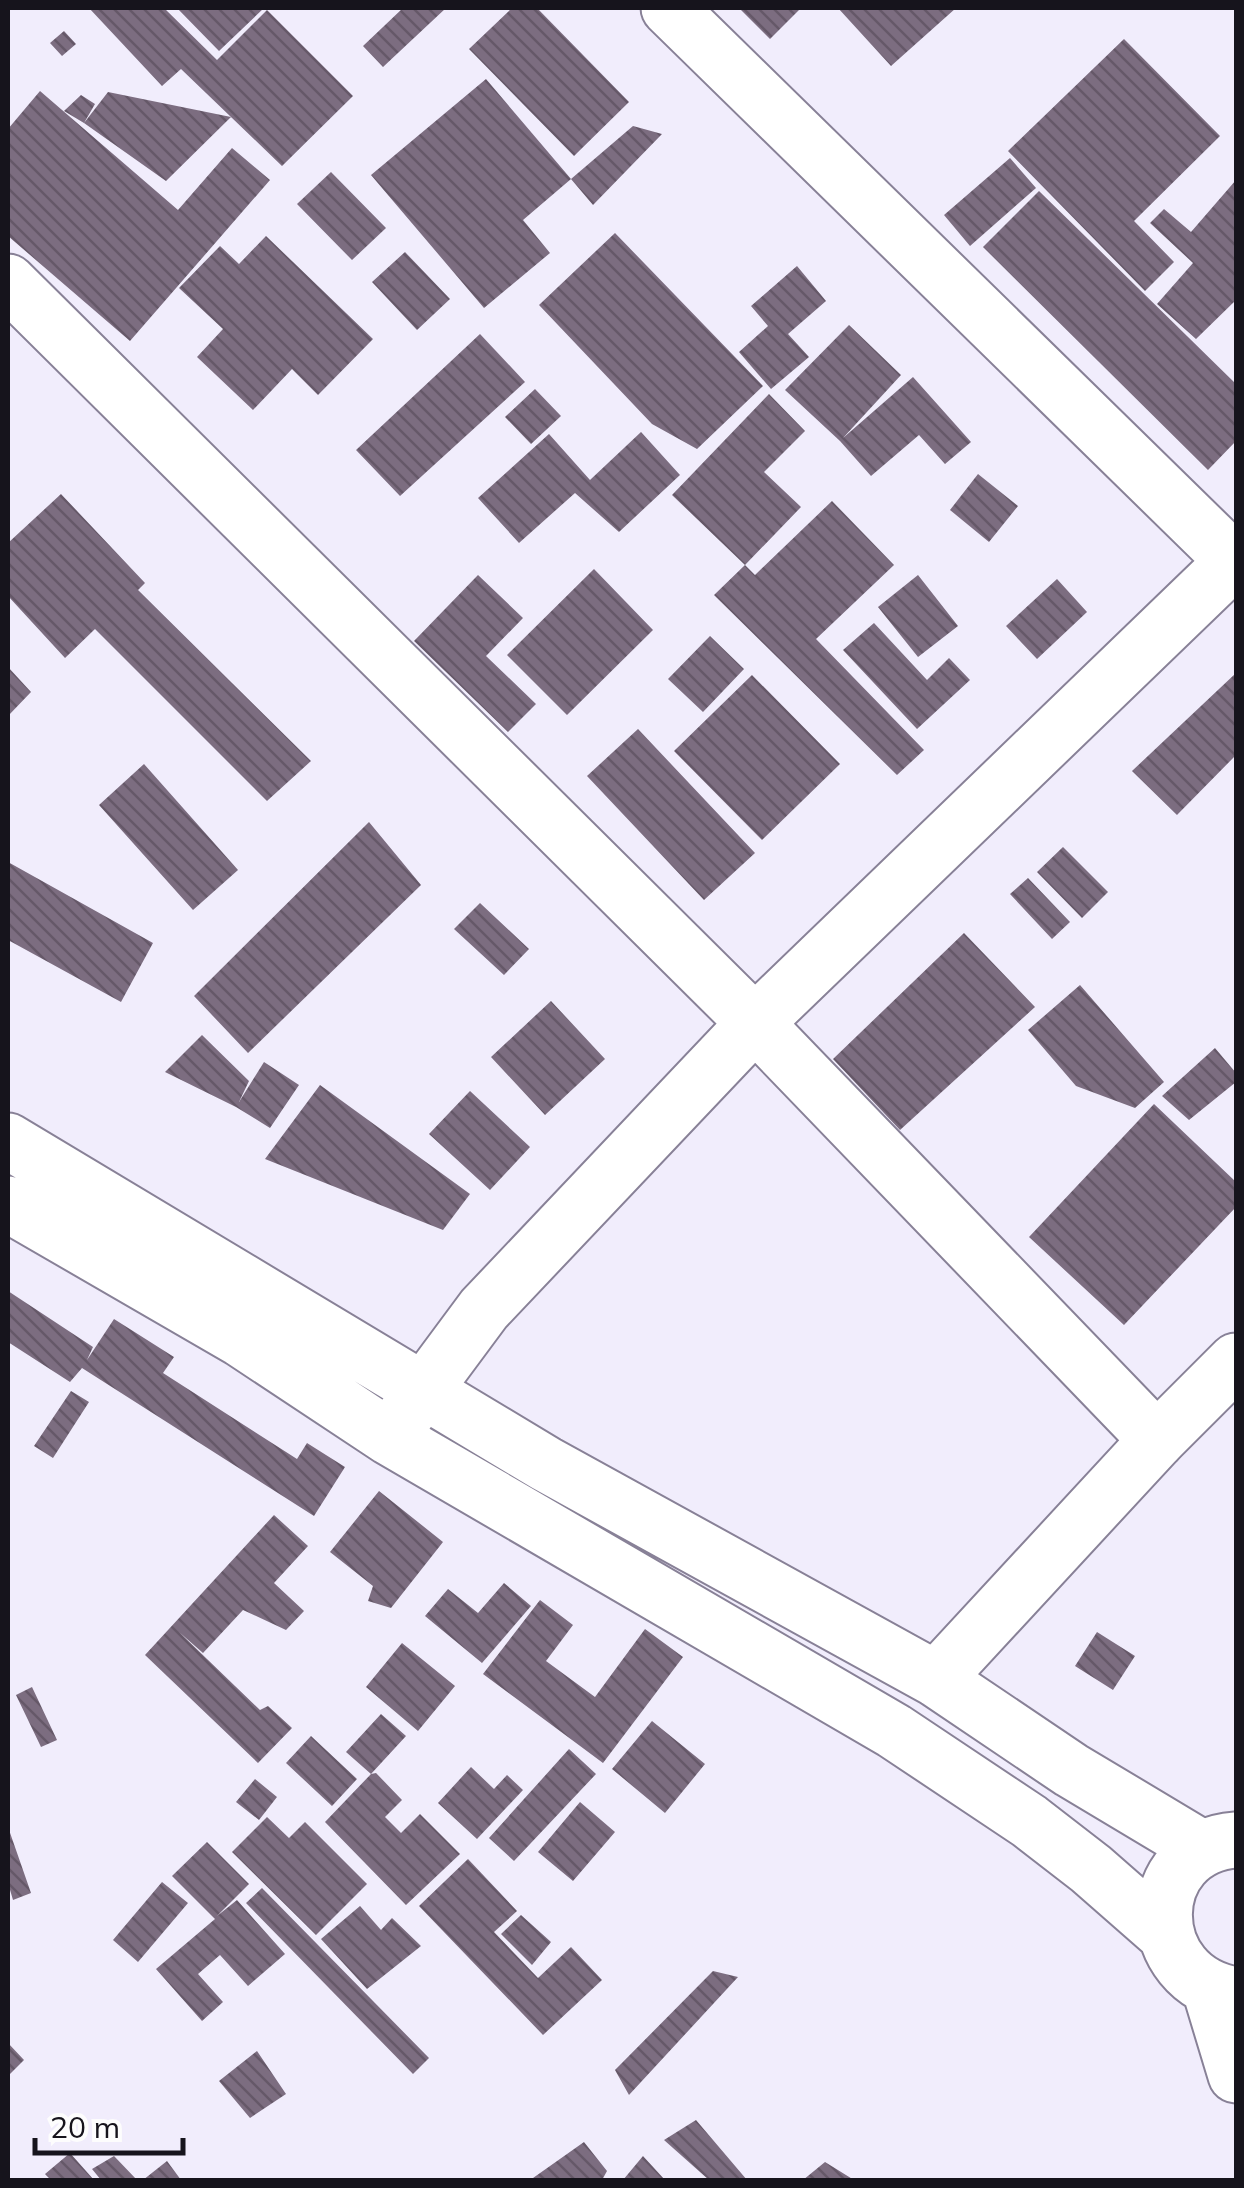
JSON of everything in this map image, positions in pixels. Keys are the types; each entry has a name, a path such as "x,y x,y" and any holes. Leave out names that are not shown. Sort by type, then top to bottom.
{"street":[{"path":"389,1437 484,1309 755,1023 1235,560 669,8"},
{"path":"8,282 755,1023 1156,1440"},
{"path":"8,1141 546,1464 936,1679 1072,1770 1220,1844"},
{"path":"8,1204 241,1340 389,1437 927,1752 1091,1868 1164,1933"},
{"path":"936,1679 1156,1440 1236,1361"},
{"path":"1220,1844 1184,1864 1170,1885 1163,1909 1164,1933 1173,1956 1189,1976 1223,1991 1236,2075"}],"building":[{"path":"89,8 164,8 217,60 267,10 353,96 282,166 181,69 162,86"},
{"path":"177,8 264,8 219,51"},
{"path":"403,8 446,8 383,67 363,46"},
{"path":"512,8 537,8 629,102 574,156 469,49"},
{"path":"739,8 801,8 770,39"},
{"path":"838,8 956,8 891,66"},
{"path":"64,31 76,44 62,56 50,43"},
{"path":"1124,39 1220,136 1134,221 1174,262 1145,291 1008,151"},
{"path":"486,79 571,179 523,220 550,253 484,308 371,175"},
{"path":"40,91 178,210 232,148 270,180 130,341 8,236 8,129"},
{"path":"108,92 231,117 166,181 84,123"},
{"path":"81,95 95,104 84,123 64,111"},
{"path":"633,126 662,134 593,205 571,179"},
{"path":"1010,158 1036,188 970,246 944,215"},
{"path":"331,172 386,228 352,260 297,204"},
{"path":"1236,180 1236,300 1196,339 1157,304 1193,263 1150,223 1164,209 1191,232"},
{"path":"1039,191 1236,384 1236,441 1208,470 983,247"},
{"path":"615,233 763,386 697,449 652,424 539,305"},
{"path":"266,236 373,339 318,395 292,369 253,410 197,357 223,329 179,288 220,246 239,264"},
{"path":"405,252 450,299 417,330 372,282"},
{"path":"797,266 826,301 788,334 809,357 771,389 739,352 768,326 751,306"},
{"path":"849,325 901,375 843,438 913,377 971,442 945,464 919,435 871,476 785,390"},
{"path":"480,334 525,382 400,496 356,450"},
{"path":"535,389 561,416 531,444 505,417"},
{"path":"769,394 805,431 764,472 801,507 745,565 672,495"},
{"path":"641,432 680,475 619,532 575,493 519,543 478,498 549,434 590,480"},
{"path":"978,474 1018,506 989,542 950,510"},
{"path":"61,494 145,583 138,590 311,761 267,801 95,629 65,658 8,596 8,543"},
{"path":"832,501 894,565 816,639 924,750 897,775 714,595 745,565 755,575"},
{"path":"594,569 653,630 567,715 507,655"},
{"path":"478,575 523,618 486,656 536,704 508,732 414,641"},
{"path":"918,575 958,626 918,657 878,607"},
{"path":"1057,579 1087,612 1037,659 1006,626"},
{"path":"874,623 927,680 949,658 970,680 917,729 843,650"},
{"path":"710,636 744,669 703,712 668,679"},
{"path":"8,667 31,692 8,716"},
{"path":"1236,673 1236,755 1177,815 1132,771"},
{"path":"752,675 840,764 762,840 674,751"},
{"path":"638,729 755,853 704,900 587,776"},
{"path":"144,764 238,870 193,910 99,805"},
{"path":"369,822 421,885 248,1053 194,996"},
{"path":"1063,847 1108,892 1082,918 1037,872"},
{"path":"8,862 153,943 121,1002 8,940"},
{"path":"1028,878 1070,922 1052,939 1010,894"},
{"path":"480,903 529,949 504,975 454,929"},
{"path":"964,933 1035,1007 900,1130 833,1059"},
{"path":"1080,985 1164,1082 1135,1108 1076,1086 1028,1030"},
{"path":"551,1001 605,1059 545,1115 491,1057"},
{"path":"202,1035 249,1081 239,1102 264,1062 299,1085 270,1128 165,1072"},
{"path":"1215,1048 1236,1073 1236,1082 1189,1120 1162,1096"},
{"path":"320,1085 470,1194 443,1230 265,1159"},
{"path":"470,1091 530,1147 490,1190 429,1134"},
{"path":"1154,1104 1236,1182 1236,1207 1124,1325 1029,1237"},
{"path":"8,1291 93,1347 87,1360 114,1319 174,1357 163,1373 297,1459 307,1443 345,1467 314,1516 82,1368 70,1382 8,1342"},
{"path":"71,1391 89,1402 53,1458 34,1446"},
{"path":"379,1491 443,1542 391,1608 368,1601 373,1586 330,1552"},
{"path":"274,1515 308,1546 274,1583 304,1611 286,1630 243,1610 203,1653 179,1632 260,1710 268,1706 292,1728 258,1763 145,1655"},
{"path":"504,1583 531,1606 482,1663 425,1616 448,1589 478,1613"},
{"path":"540,1600 573,1625 546,1661 595,1697 645,1629 683,1657 603,1763 483,1674"},
{"path":"1097,1632 1135,1656 1113,1690 1075,1666"},
{"path":"402,1643 455,1686 418,1731 366,1687"},
{"path":"32,1687 57,1740 41,1747 16,1695"},
{"path":"381,1714 406,1736 371,1774 346,1752"},
{"path":"652,1721 705,1764 665,1813 612,1769"},
{"path":"311,1736 357,1779 332,1806 286,1763"},
{"path":"569,1749 596,1774 514,1861 489,1838"},
{"path":"471,1767 494,1789 507,1775 523,1790 477,1839 438,1803"},
{"path":"376,1773 402,1800 385,1817 401,1833 420,1814 460,1854 406,1905 325,1822"},
{"path":"255,1779 277,1797 259,1820 236,1802"},
{"path":"580,1802 615,1832 573,1881 538,1852"},
{"path":"267,1817 289,1838 305,1822 367,1884 316,1935 232,1852"},
{"path":"8,1827 31,1893 13,1900 8,1883"},
{"path":"207,1842 249,1884 217,1916 237,1900 285,1954 248,1986 220,1955 198,1974 223,2002 202,2021 156,1969 215,1919 172,1876"},
{"path":"468,1859 517,1911 494,1932 538,1978 571,1947 602,1980 543,2035 419,1906"},
{"path":"162,1882 188,1903 138,1962 113,1940"},
{"path":"262,1888 429,2058 413,2074 246,1903"},
{"path":"360,1906 381,1930 392,1918 421,1946 367,1989 321,1939"},
{"path":"521,1915 551,1942 532,1965 501,1934"},
{"path":"713,1971 738,1977 629,2095 615,2070"},
{"path":"8,2043 24,2060 8,2076"},
{"path":"257,2051 286,2094 250,2118 219,2081"},
{"path":"696,2120 747,2180 709,2180 664,2140"},
{"path":"584,2142 607,2171 602,2180 533,2178"},
{"path":"70,2153 94,2180 51,2180 45,2174"},
{"path":"114,2156 137,2180 101,2180 92,2169"},
{"path":"643,2156 665,2180 623,2180"},
{"path":"167,2161 181,2180 143,2180"},
{"path":"825,2162 854,2180 803,2180"}]}
